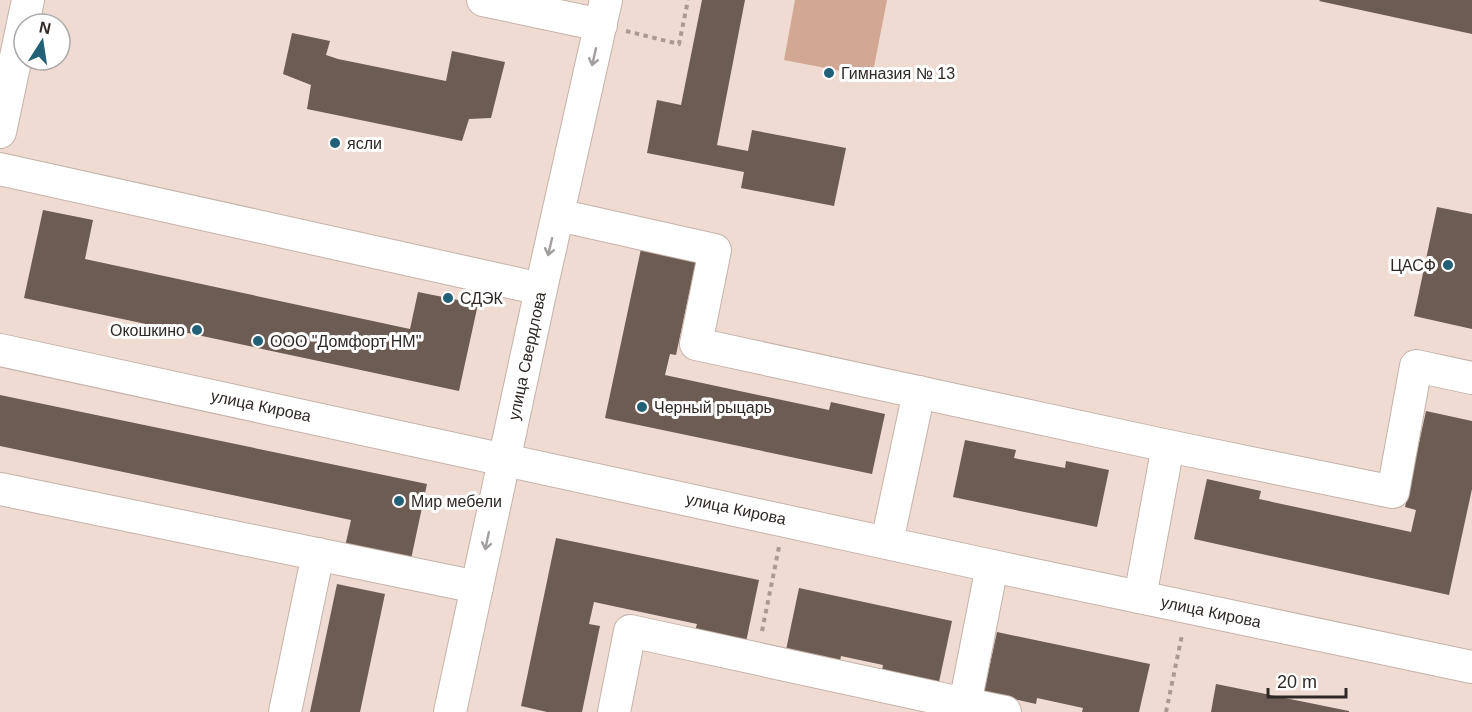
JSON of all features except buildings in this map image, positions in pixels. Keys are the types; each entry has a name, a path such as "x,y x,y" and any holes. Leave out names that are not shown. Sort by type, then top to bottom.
{"street":[{"path":"0,132 7,63 28,0"},
{"path":"483,0 603,13"},
{"name":"улица Свердлова","path":"450,712 603,13"},
{"path":"0,169 541,289"},
{"path":"558,215 715,250 696,344 1393,492 1416,366 1472,378"},
{"name":"улица Кирова","path":"0,350 1472,668"},
{"path":"887,542 919,392"},
{"path":"1140,597 1168,446"},
{"path":"0,489 477,587"},
{"path":"285,712 318,554"},
{"path":"965,704 992,566"},
{"path":"614,712 630,631 1005,712"}],"path":[{"path":"603,13 679,44 688,0"},
{"path":"756,658 785,520"},
{"path":"1166,712 1187,607"}],"shaded area":[{"path":"795,0 887,0 872,77 784,60"}],"place":[{"name":"Гимназия № 13","path":"829,73"},
{"name":"ясли","path":"335,143"},
{"name":"ЦАСФ","path":"1448,265"},
{"name":"СДЭК","path":"448,298"},
{"name":"Окошкино","path":"197,330"},
{"name":"ООО \"Домфорт НМ\"","path":"258,341"},
{"name":"Черный рыцарь","path":"642,407"},
{"name":"Мир мебели","path":"399,501"}]}
